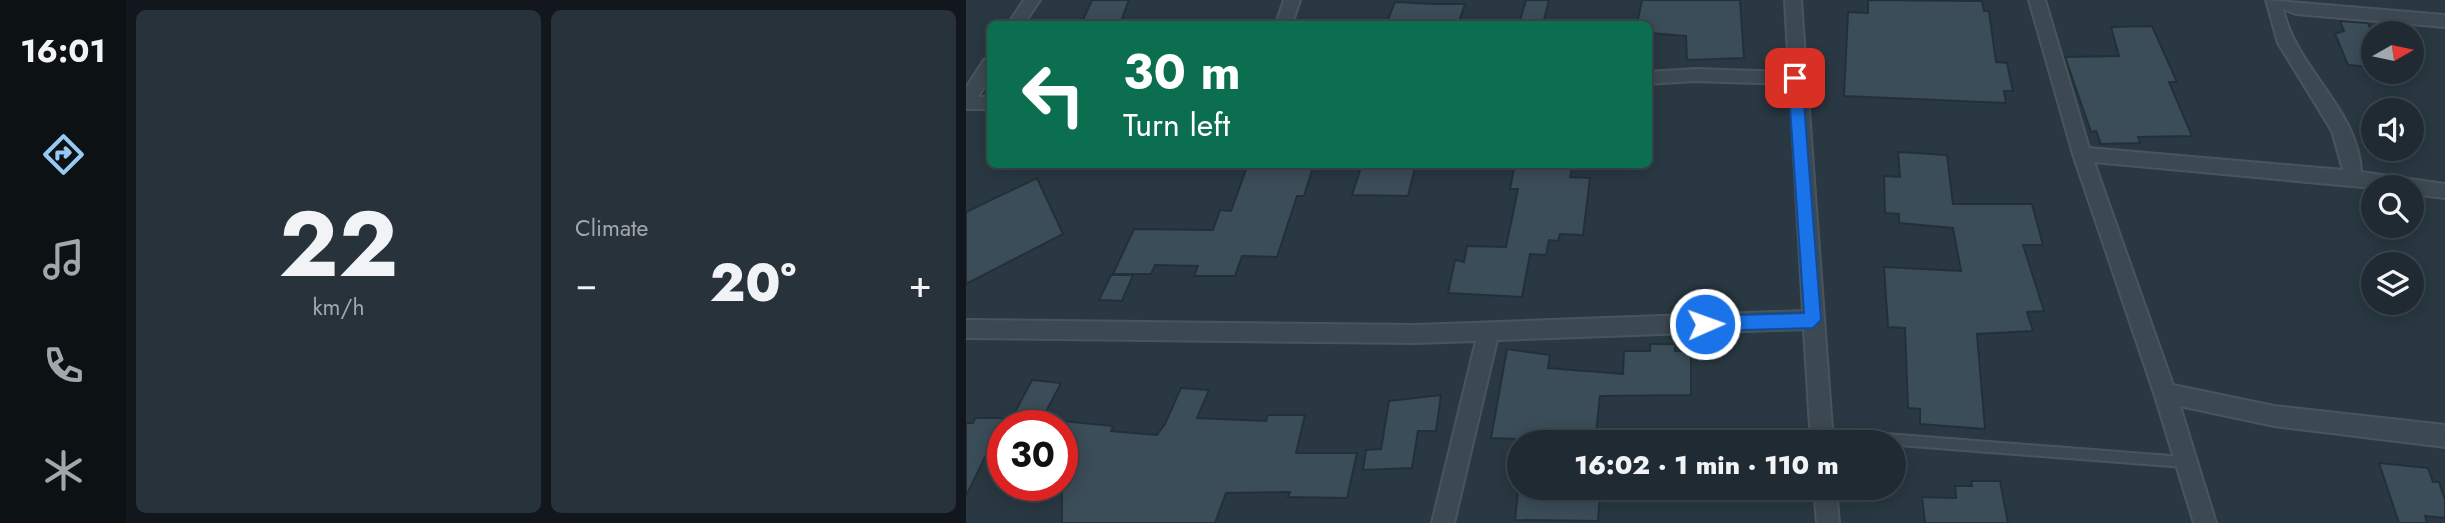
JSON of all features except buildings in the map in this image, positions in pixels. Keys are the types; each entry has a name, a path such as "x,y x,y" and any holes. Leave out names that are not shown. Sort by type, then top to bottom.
{"street":[{"path":"1018,21 1032,0"},
{"path":"1285,21 1292,0"},
{"path":"1793,0 1795,78 1820,430"},
{"path":"2037,0 2082,154 2165,393 2205,523"},
{"path":"2352,178 2354,162 2321,96 2292,56 2278,25 2276,0 2296,9 2445,21"},
{"path":"987,69 966,102 987,103"},
{"path":"1652,78 1695,75 1795,78"},
{"path":"2082,154 2352,178 2445,191"},
{"path":"966,329 1402,334 1813,320"},
{"path":"1443,523 1489,330"},
{"path":"2165,393 2274,416 2445,436"},
{"path":"1826,500 1828,523"}],"lane":[{"path":"1906,444 2185,462"}],"route":[{"path":"1705,324 1813,320 1795,78"}]}
